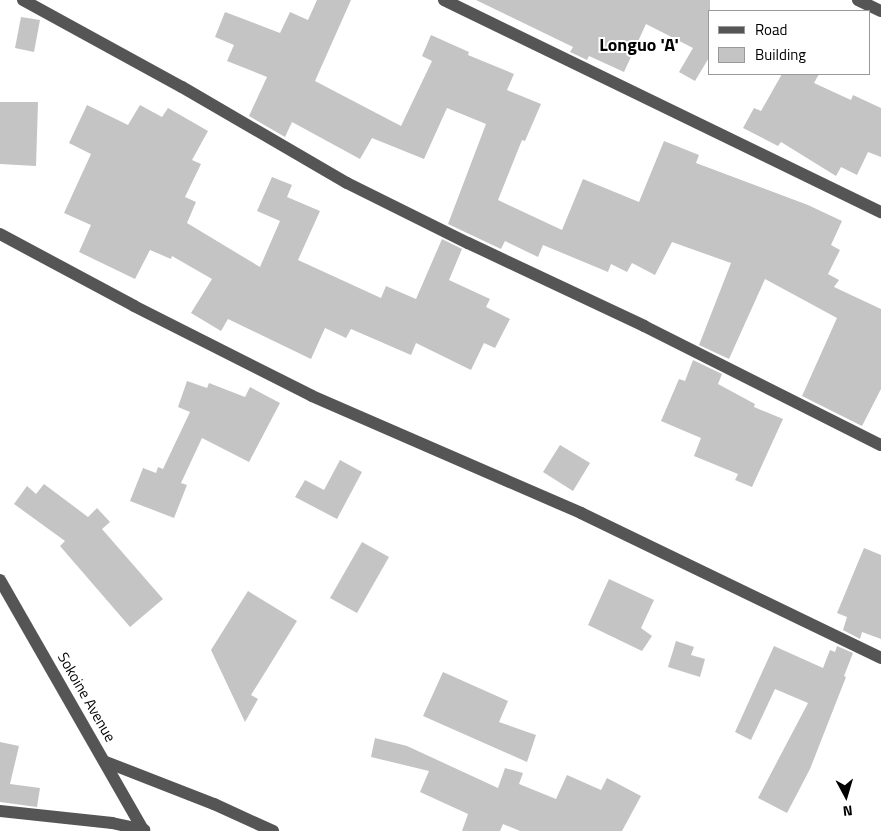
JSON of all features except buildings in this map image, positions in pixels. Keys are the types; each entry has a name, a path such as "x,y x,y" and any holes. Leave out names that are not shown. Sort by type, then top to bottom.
{"street":[{"path":"23,0 182,87 348,183 468,243 644,326 881,445"},
{"path":"444,0 881,212"},
{"path":"858,0 881,11"},
{"path":"0,234 125,301 312,396 581,513 881,658"},
{"name":"Sokoine Avenue","path":"0,580 144,830"},
{"path":"106,762 214,804 274,831"},
{"path":"0,811 144,830"}],"district":[{"name":"Longuo 'A'","path":"639,45"}]}
